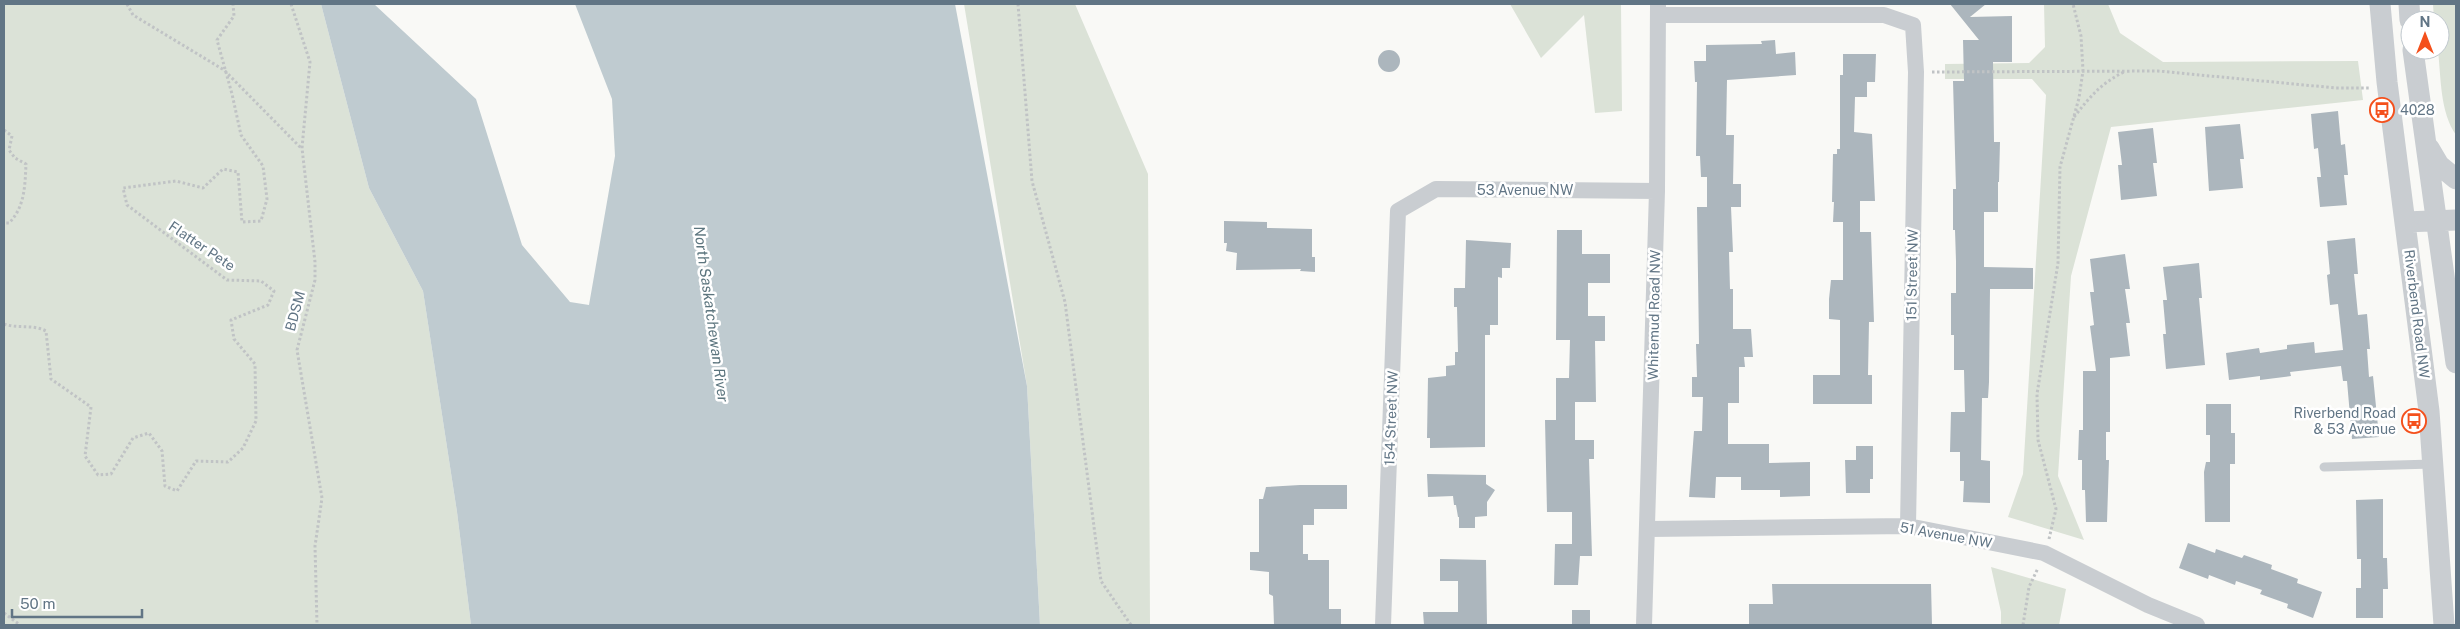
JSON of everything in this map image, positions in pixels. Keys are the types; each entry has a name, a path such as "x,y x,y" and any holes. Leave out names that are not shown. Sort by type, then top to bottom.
{"street":[{"name":"Riverbend Road NW","path":"2380,4 2387,82 2429,411 2444,625"},
{"name":"151 Street NW","path":"1658,9 1884,15 1913,25 1916,72 1908,526"},
{"name":"Whitemud Road NW","path":"1644,625 1649,529 1657,191 1658,9"},
{"path":"2415,60 2427,146 2447,221 2456,363"},
{"path":"2427,146 2439,164 2456,179"},
{"name":"53 Avenue NW","path":"1398,211 1436,189 1657,191"},
{"name":"154 Street NW","path":"1383,625 1398,211"},
{"path":"2405,222 2447,221"},
{"path":"2410,258 2449,254"},
{"name":"51 Avenue NW","path":"1649,529 1908,526 2044,553 2148,605 2197,625"}],"lane":[{"path":"2324,467 2433,464"}],"path":[{"path":"127,4 133,16 224,70 302,148"},
{"path":"224,70 217,40 234,16 233,4"},
{"name":"BDSM","path":"291,4 310,62 302,148 315,262 315,280 297,350 322,498 315,546 317,625"},
{"path":"1018,4 1032,181 1065,302 1101,581 1132,625"},
{"path":"2023,625 2029,587 2044,553 2056,509 2038,440 2037,394 2058,263 2060,167 2083,71 2081,36 2073,4"},
{"name":"Flatter Pete","path":"4,324 10,327 39,327 46,332 51,379 91,407 85,456 98,475 111,474 133,438 149,433 162,452 165,486 177,491 196,461 228,462 243,448 256,421 254,364 234,339 232,320 268,305 274,290 261,281 227,280 127,206 123,188 176,181 203,188 223,169 238,172 242,222 261,221 267,199 263,166 241,135 232,94 224,70"},
{"path":"2072,120 2092,93 2109,80 2127,71"},
{"path":"1916,72 2158,71 2336,88 2373,88"},
{"path":"4,130 12,136 9,150 15,158 26,164 25,189 18,215 9,223 4,223"},
{"path":"4,613 20,625"}],"shaded area":[{"path":"4,4 321,4 369,188 423,291 457,512 471,625 4,625"},
{"path":"964,4 1075,4 1148,174 1150,625 1040,625 1027,386"},
{"path":"1510,4 1621,4 1622,111 1595,113 1584,15 1541,58"},
{"path":"2044,4 2108,4 2120,33 2163,62 2358,61 2363,100 2111,127 2071,276 2058,476 2084,540 2008,517 2023,474 2046,95 2032,79 1945,79 1945,64 2029,63 2045,47"},
{"path":"2433,4 2456,4 2456,135 2444,105 2439,60 2450,60 2450,10 2433,10"},
{"path":"1991,567 2066,589 2059,625 2001,625 2001,612"}],"water":[{"name":"North Saskatchewan River","path":"321,4 374,4 476,99 522,245 570,302 589,305 615,156 612,99 575,4 955,4 1027,386 1040,625 471,625 457,512 423,291 369,188"}],"building":[{"path":"1950,4 1986,4 1970,17 2012,16 2012,62 1993,62 1994,142 2000,142 1998,212 1984,212 1984,267 2033,268 2033,289 1990,289 1989,382 1988,398 1982,398 1981,460 1990,461 1990,503 1963,502 1964,481 1960,481 1960,452 1950,452 1951,412 1965,412 1964,370 1954,370 1954,335 1951,335 1951,293 1956,293 1955,230 1953,230 1953,189 1956,189 1953,81 1964,81 1963,40 1979,40"},
{"path":"1775,40 1776,54 1795,52 1796,75 1727,80 1726,135 1734,135 1733,184 1741,184 1741,207 1731,207 1733,252 1729,252 1730,289 1733,289 1733,329 1751,329 1753,357 1744,357 1745,367 1739,367 1739,403 1728,403 1728,444 1769,444 1769,463 1810,462 1810,496 1780,497 1780,490 1741,490 1741,477 1716,477 1715,498 1689,497 1694,431 1702,431 1703,397 1692,397 1692,377 1697,377 1696,344 1699,344 1697,207 1707,207 1707,177 1701,177 1700,156 1696,156 1697,82 1695,82 1694,61 1706,61 1706,45 1762,44 1761,41"},
{"path":"1389,50 1397,53 1400,61 1397,69 1389,72 1381,69 1378,61 1381,53"},
{"path":"1843,54 1876,54 1875,82 1867,82 1867,97 1855,97 1854,132 1872,134 1875,201 1860,201 1860,232 1871,232 1874,322 1869,322 1868,375 1872,375 1872,404 1813,404 1813,375 1840,375 1840,320 1829,319 1829,299 1831,280 1843,280 1843,222 1833,222 1834,202 1832,202 1833,154 1837,154 1837,149 1840,149 1840,75 1843,75"},
{"path":"2338,111 2341,145 2345,144 2348,175 2344,175 2347,205 2320,207 2317,177 2321,177 2318,148 2314,149 2311,114"},
{"path":"2240,124 2244,159 2240,159 2243,188 2209,191 2205,127"},
{"path":"2153,128 2157,163 2153,163 2157,196 2121,200 2118,165 2122,165 2118,132"},
{"path":"1224,221 1267,222 1267,228 1312,229 1312,257 1315,257 1315,272 1300,271 1301,269 1236,270 1237,253 1226,251 1227,243 1224,243"},
{"path":"1557,230 1582,230 1582,254 1610,254 1610,283 1588,283 1588,316 1605,316 1605,341 1595,341 1596,402 1575,402 1575,440 1594,440 1594,459 1589,459 1592,556 1580,556 1578,585 1554,585 1555,544 1572,544 1572,512 1547,512 1545,420 1556,420 1556,378 1569,378 1570,340 1556,340"},
{"path":"2355,238 2358,274 2354,274 2358,315 2367,314 2370,349 2367,349 2369,377 2373,376 2379,437 2352,439 2347,381 2343,381 2341,366 2290,372 2291,376 2260,380 2260,376 2229,380 2226,353 2259,348 2260,353 2287,349 2287,345 2314,342 2315,353 2343,350 2338,304 2330,305 2327,275 2330,274 2327,241"},
{"path":"1466,240 1511,243 1510,268 1502,268 1502,278 1498,277 1498,325 1490,325 1490,335 1485,335 1485,447 1430,448 1430,438 1427,438 1428,378 1446,376 1446,366 1455,365 1455,352 1458,352 1457,307 1454,307 1454,288 1465,288"},
{"path":"2125,254 2130,289 2125,289 2130,323 2126,323 2130,356 2110,358 2110,432 2106,432 2106,460 2109,460 2107,522 2086,522 2085,490 2082,490 2082,460 2078,460 2079,430 2083,430 2083,371 2096,371 2090,326 2094,325 2090,292 2094,292 2090,259"},
{"path":"2199,263 2202,298 2199,298 2205,365 2166,369 2163,334 2166,334 2163,300 2167,300 2163,267"},
{"path":"2206,404 2231,404 2231,433 2235,433 2235,464 2230,464 2230,522 2205,522 2204,472 2206,462 2210,462 2210,435 2206,435"},
{"path":"1856,446 1873,446 1873,479 1870,479 1870,493 1846,493 1845,460 1856,460"},
{"path":"1427,474 1486,475 1486,484 1495,490 1487,502 1487,516 1475,517 1475,528 1459,528 1459,517 1456,505 1454,505 1453,496 1428,497"},
{"path":"1347,485 1347,509 1314,509 1314,525 1303,525 1303,554 1308,554 1308,560 1329,560 1329,609 1341,609 1341,625 1274,625 1273,596 1269,594 1269,572 1250,570 1250,552 1259,552 1259,499 1263,499 1266,487"},
{"path":"2383,499 2383,558 2387,558 2388,589 2383,589 2383,618 2356,618 2356,588 2361,588 2361,559 2357,559 2356,500"},
{"path":"2188,543 2215,553 2216,549 2242,558 2244,555 2272,565 2271,569 2298,579 2297,583 2322,592 2313,618 2287,608 2288,604 2260,594 2262,590 2236,581 2235,585 2209,575 2208,579 2179,568"},
{"path":"1440,559 1486,560 1487,625 1424,625 1423,612 1458,612 1458,581 1440,581"},
{"path":"1772,584 1931,584 1932,625 1749,625 1749,604 1773,604"},
{"path":"1572,610 1590,610 1590,625 1572,625"}],"place":[{"name":"4028","path":"2382,110"},
{"name":"Riverbend Road & 53 Avenue","path":"2414,421"}]}
